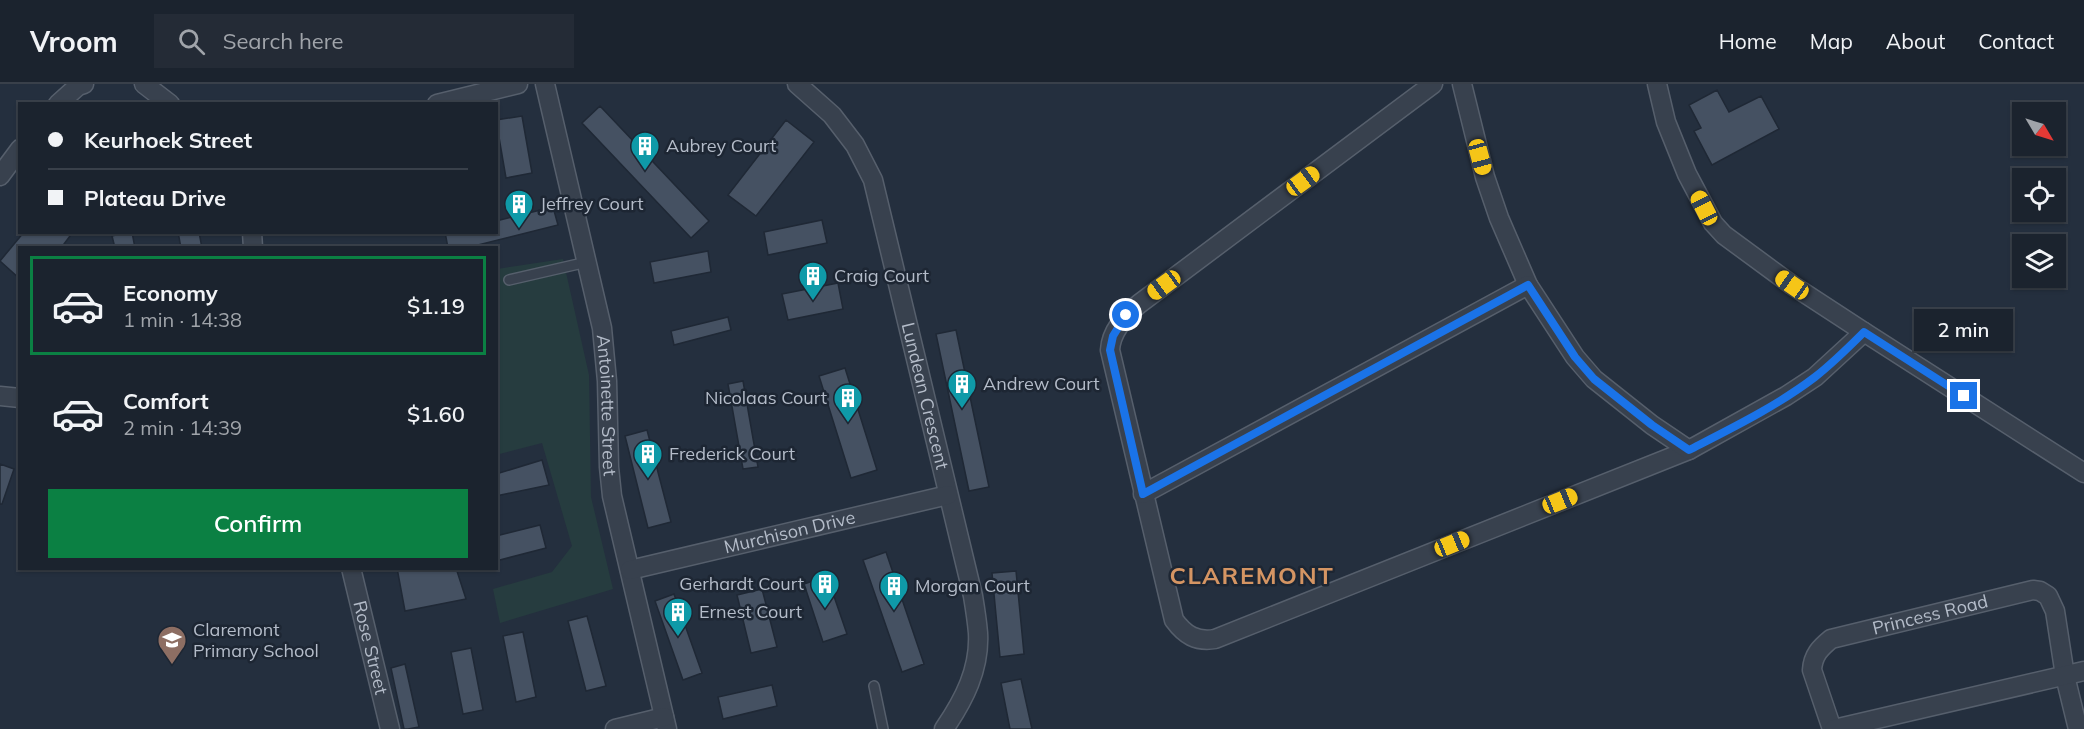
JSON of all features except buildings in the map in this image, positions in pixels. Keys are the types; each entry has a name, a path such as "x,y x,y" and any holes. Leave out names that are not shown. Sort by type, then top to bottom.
{"street":[{"path":"61,102 84,84"},
{"path":"144,84 167,102"},
{"path":"445,102 518,84"},
{"name":"Antoinette Street","path":"545,84 602,328 612,496 666,723"},
{"name":"Lundean Crescent","path":"797,84 832,115 855,145 873,180 973,596 978,634 975,669 961,704 944,729"},
{"path":"1433,84 1139,304 1126,315 1113,336 1110,350 1174,620 1190,636 1202,641 1215,639 1689,450 1786,396 1815,377 1864,332"},
{"path":"1462,84 1485,177 1499,218 1528,285 1575,357 1594,379 1652,425 1689,450"},
{"path":"1658,84 1673,141 1687,174 1713,223 1737,245 1864,332 2084,473"},
{"path":"0,176 18,153"},
{"path":"1143,494 1528,285"},
{"path":"0,396 18,398"},
{"name":"Murchison Drive","path":"630,570 948,495"},
{"name":"Rose Street","path":"351,570 390,729"},
{"name":"Princess Road","path":"2065,676 2053,605 2048,596 2033,590 1832,639 1816,653 1812,661 1812,670 1833,729 1885,724 2084,671"},
{"path":"2065,676 2078,729"},
{"path":"615,729 666,723"}],"lane":[{"path":"509,280 587,262"},
{"path":"874,686 883,729"}],"green space":[{"path":"563,259 589,375 591,497 613,589 500,623 493,589 552,572 572,546 542,443 498,454 498,269"}],"place":[{"name":"Aubrey Court","path":"645,172"},
{"name":"Jeffrey Court","path":"519,230"},
{"name":"Craig Court","path":"813,302"},
{"name":"Andrew Court","path":"962,410"},
{"name":"Nicolaas Court","path":"848,424"},
{"name":"Frederick Court","path":"648,480"},
{"name":"Gerhardt Court","path":"825,610"},
{"name":"Morgan Court","path":"894,612"},
{"name":"Ernest Court","path":"678,638"},
{"name":"Claremont Primary School","path":"172,666"}],"district":[{"name":"CLAREMONT","path":"1252,576"}],"route":[{"path":"1126,315 1113,336 1110,350 1143,494 1528,285 1575,357 1594,379 1652,425 1689,450 1801,387 1829,365 1864,332 1964,396"}]}
